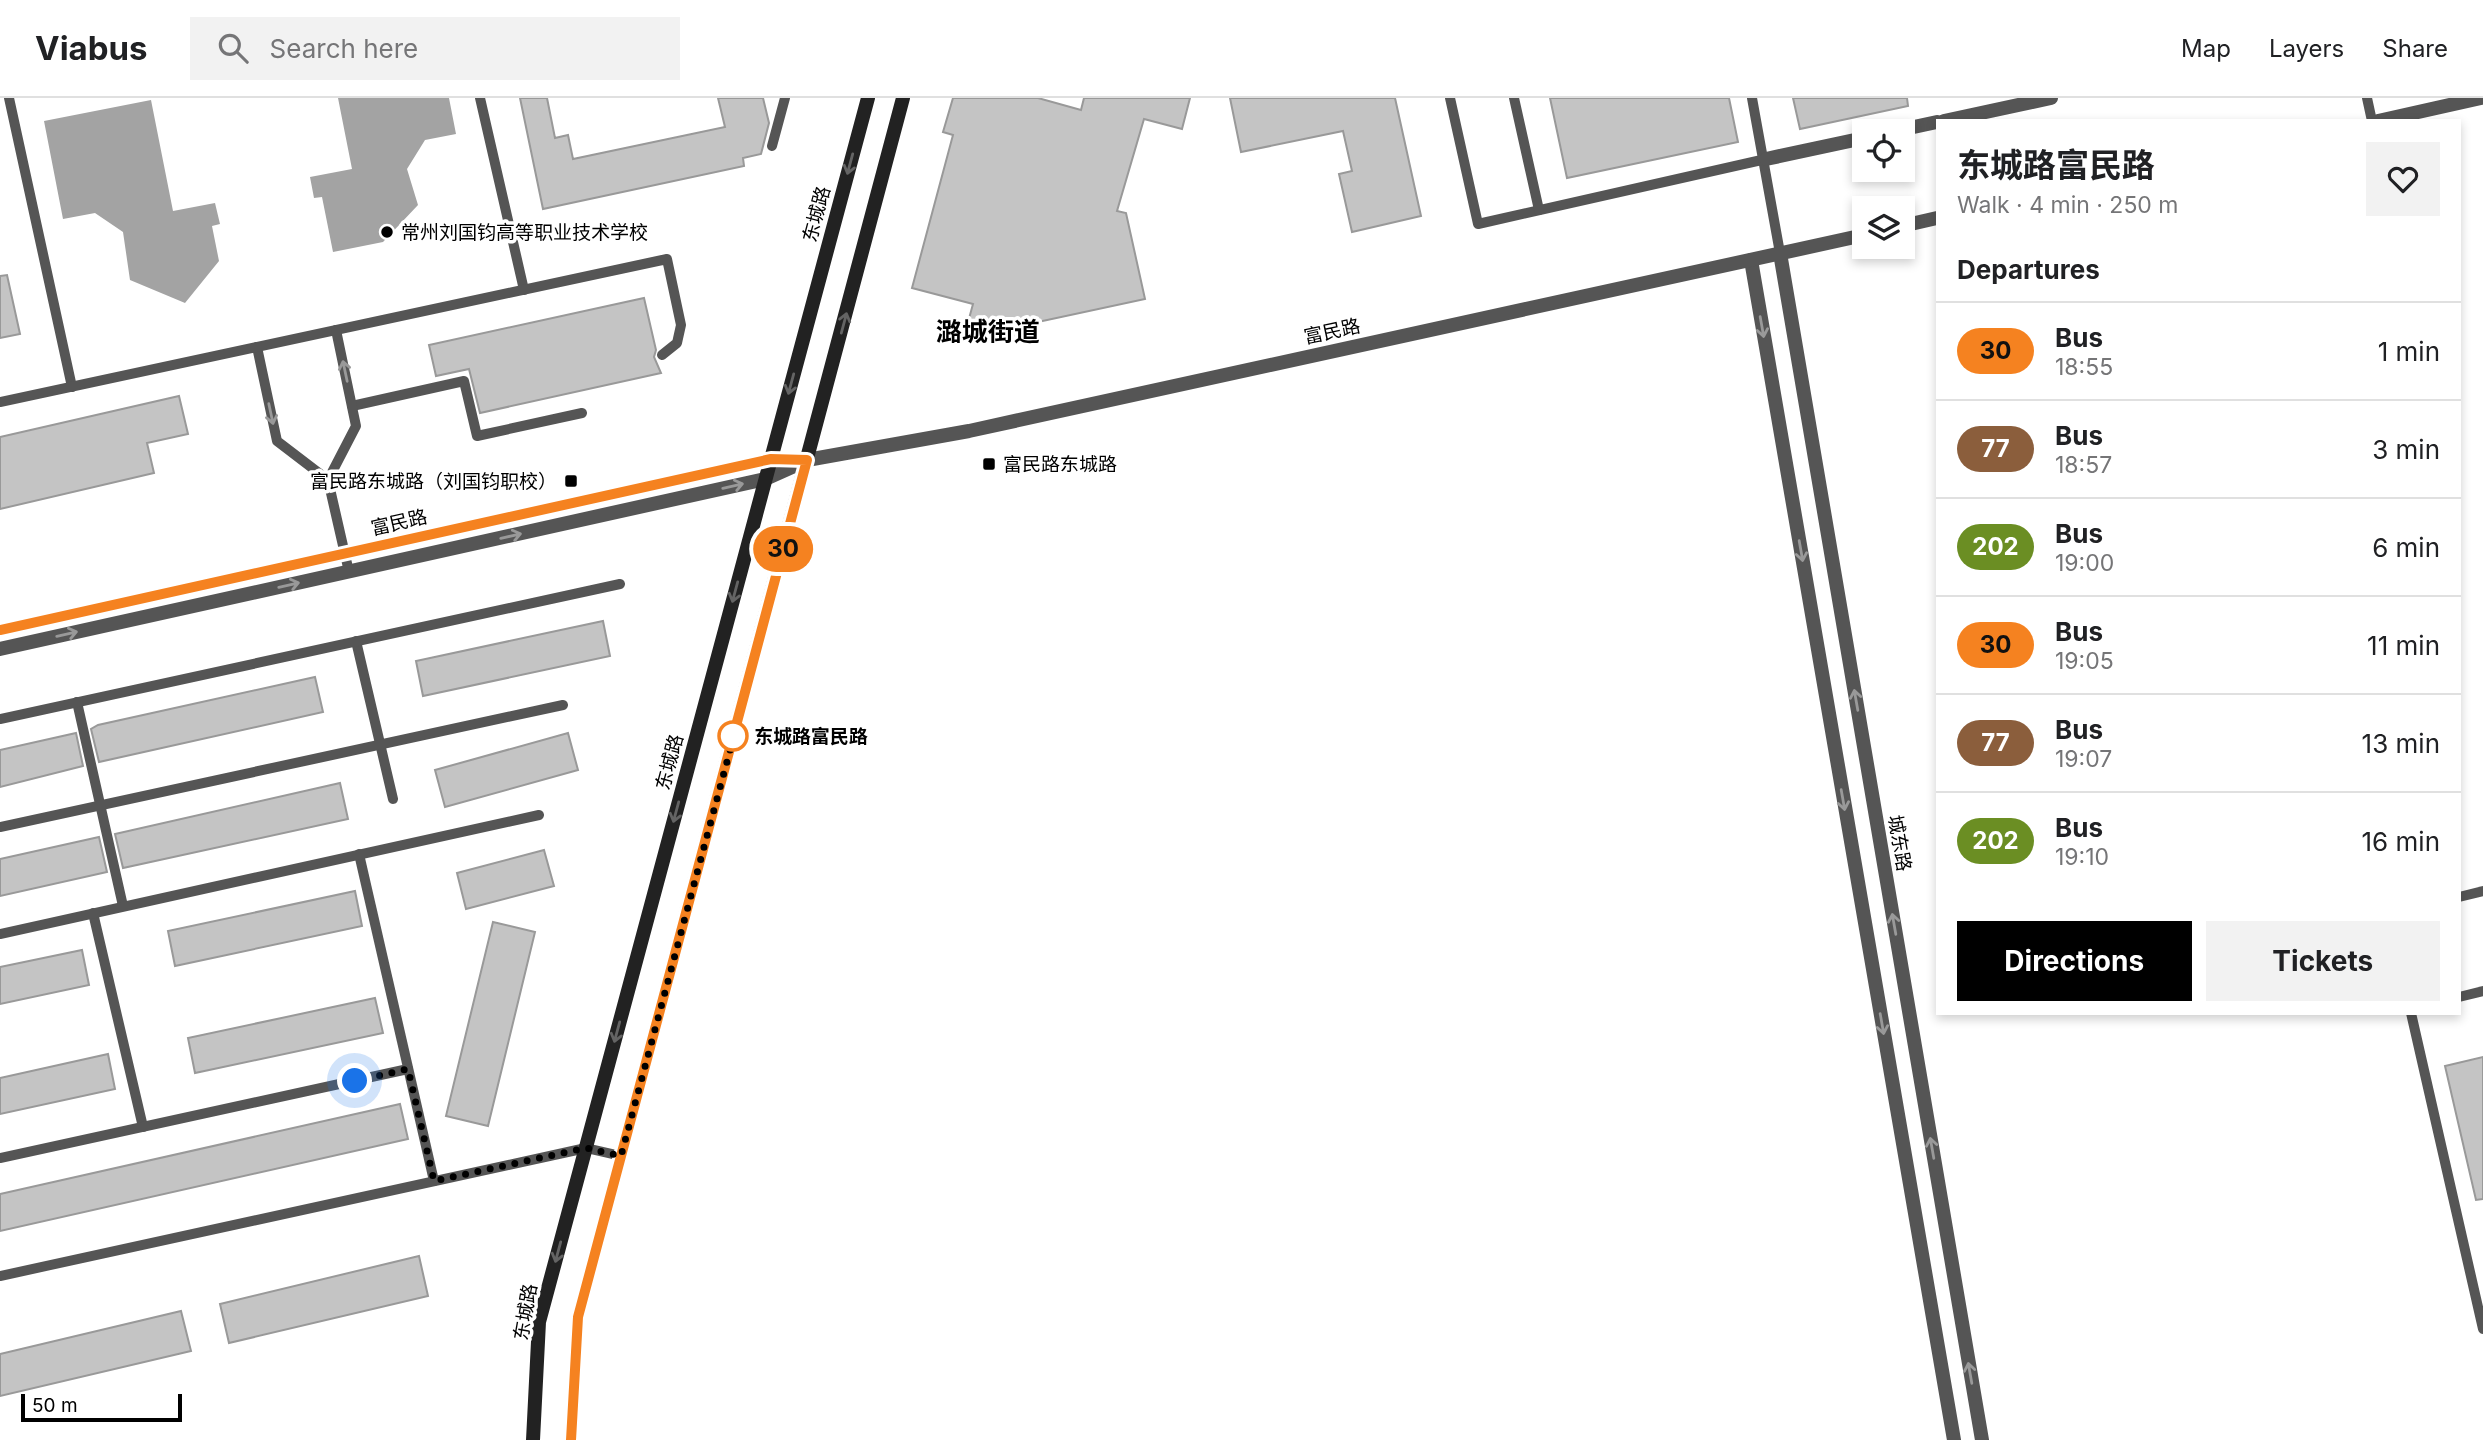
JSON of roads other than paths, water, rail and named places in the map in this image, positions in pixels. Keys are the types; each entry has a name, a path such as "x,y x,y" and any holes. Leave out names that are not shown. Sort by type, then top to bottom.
{"main road":[{"name":"东城路","path":"533,1440 539,1322 867,98"},
{"path":"571,1440 578,1317 903,98"}],"street":[{"path":"1949,119 1990,104 2051,98"},
{"path":"2387,119 2481,98"},
{"path":"1915,127 1936,122"},
{"path":"1766,159 1852,141"},
{"path":"1915,223 1936,219"},
{"name":"富民路","path":"0,630 771,459 807,460 969,431 1852,238"},
{"name":"城东路","path":"1780,253 1982,1440"},
{"path":"1751,260 1954,1440"},
{"name":"富民路","path":"0,649 765,479 807,460"}],"lane":[{"path":"9,98 72,387"},
{"path":"480,98 524,290"},
{"path":"772,146 785,98"},
{"path":"1450,98 1478,224 1766,159"},
{"path":"1514,98 1538,210"},
{"path":"1752,98 1766,159 1780,253"},
{"path":"2367,98 2372,119"},
{"path":"0,402 667,259 681,325 677,342 662,355"},
{"path":"328,480 356,426 336,330"},
{"path":"257,347 277,441 328,480 349,572"},
{"path":"352,406 464,381 477,436 582,413"},
{"path":"0,719 620,584"},
{"path":"356,641 393,799"},
{"path":"77,702 123,906"},
{"path":"0,827 563,705"},
{"path":"0,933 539,815"},
{"path":"359,854 434,1181"},
{"path":"2461,896 2483,891"},
{"path":"93,913 143,1127"},
{"path":"2461,996 2483,991"},
{"path":"2412,1015 2483,1329"},
{"path":"0,1158 408,1069"},
{"path":"0,1276 586,1148 621,1156"}],"place":[{"name":"常州刘国钧高等职业技术学校","path":"387,232"},
{"name":"富民路东城路","path":"989,464"},
{"name":"富民路东城路（刘国钧职校）","path":"571,481"},
{"name":"东城路富民路","path":"733,736"}],"district":[{"name":"潞城街道","path":"988,332"}]}
